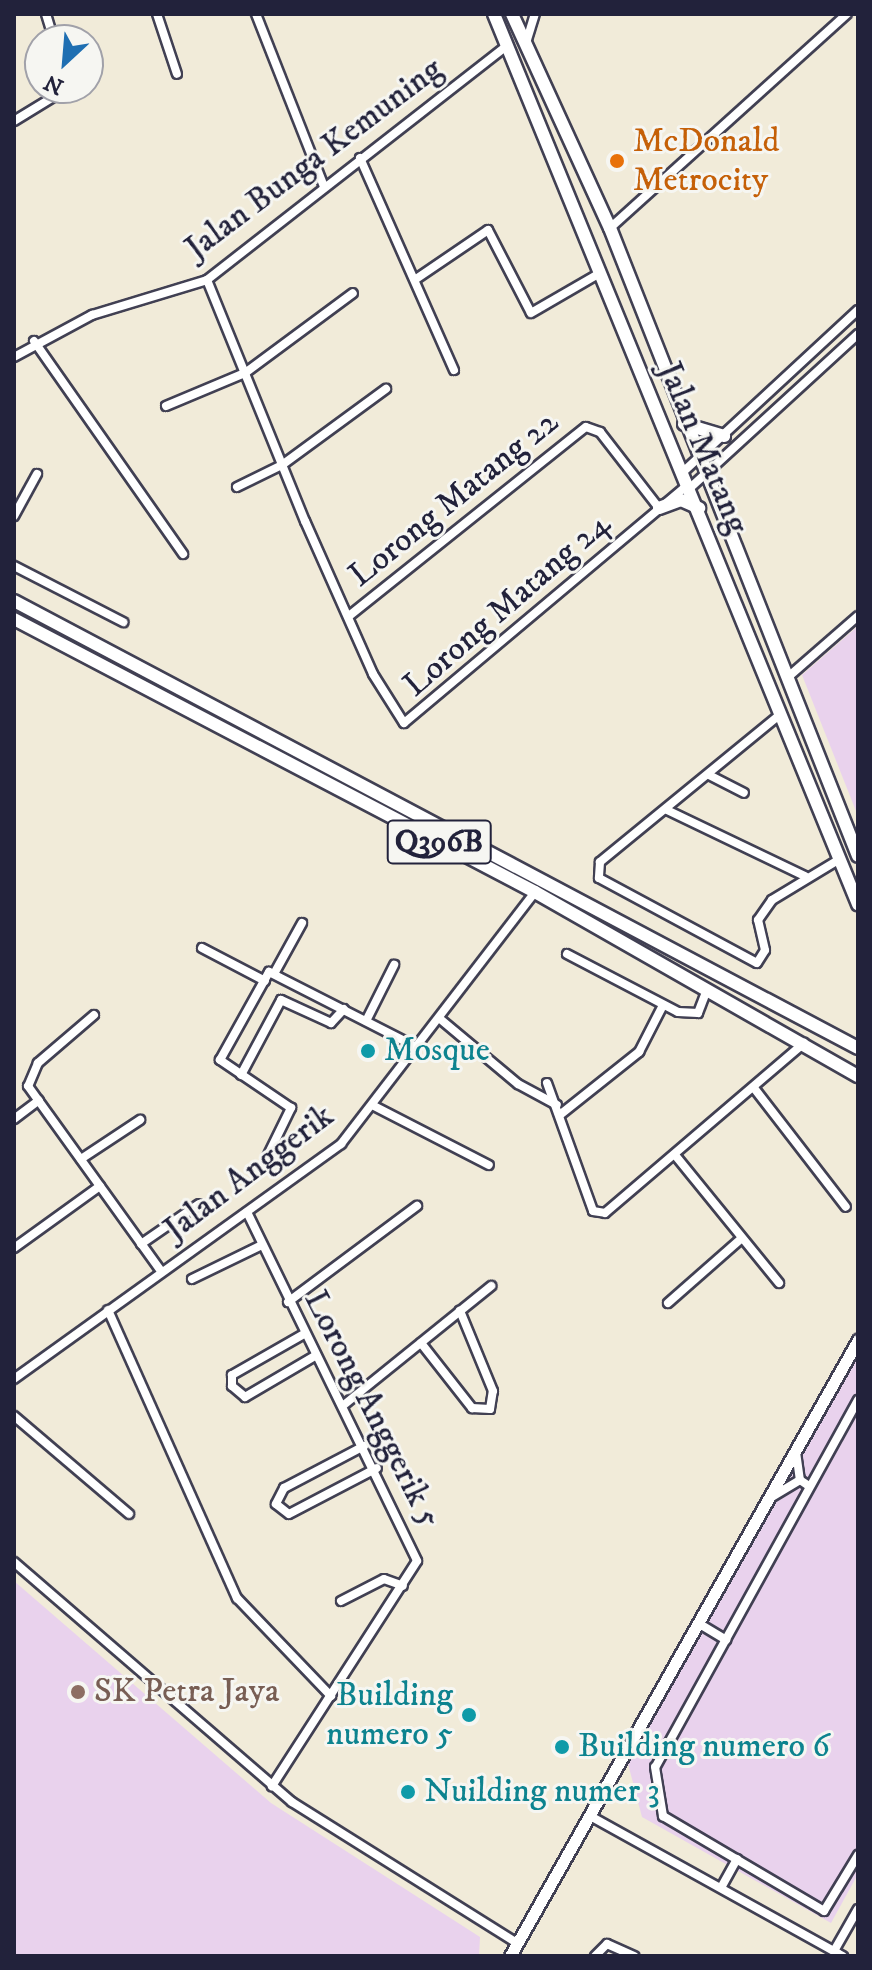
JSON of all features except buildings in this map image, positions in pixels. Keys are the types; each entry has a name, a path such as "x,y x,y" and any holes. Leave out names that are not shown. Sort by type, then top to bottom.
{"main road":[{"name":"Jalan Matang","path":"494,14 699,508 777,717 858,904"},
{"name":"Jalan Matang","path":"512,14 610,228 704,477 858,856"},
{"path":"684,424 724,436"},
{"path":"659,508 681,500 699,508"},
{"path":"14,601 858,1048"},
{"name":"Q396B","path":"14,619 535,892 858,1076"}],"street":[{"path":"157,14 177,74"},
{"path":"256,14 324,187"},
{"path":"526,44 535,14"},
{"path":"610,228 847,14"},
{"name":"Jalan Bunga Kemuning","path":"14,357 34,341 207,280 507,46"},
{"path":"14,121 42,104"},
{"path":"360,158 454,370"},
{"path":"416,279 488,230 531,313 600,273"},
{"path":"207,280 305,521 349,616"},
{"path":"166,406 245,373 353,293"},
{"path":"687,482 698,460 858,310"},
{"path":"687,482 704,477 858,334"},
{"path":"34,341 183,554"},
{"path":"799,364 811,377"},
{"path":"237,487 282,465 386,389"},
{"name":"Lorong Matang 22","path":"349,616 592,426 659,508"},
{"path":"14,516 37,474"},
{"name":"Lorong Matang 24","path":"349,616 373,674 398,719 410,722 687,482"},
{"path":"14,566 123,622"},
{"path":"787,678 858,616"},
{"path":"777,717 596,870 624,893 747,961 757,963 765,950 758,920 805,876 840,859"},
{"path":"709,775 744,793"},
{"path":"667,810 805,876"},
{"name":"Jalan Anggerik","path":"16,1374 341,1144 374,1106 535,892"},
{"path":"267,1157 291,1108 220,1060 302,923"},
{"path":"202,948 265,981"},
{"path":"567,954 663,1005 694,1015 707,989"},
{"path":"366,1021 394,965"},
{"path":"275,972 416,1047"},
{"path":"241,1075 281,1000 331,1023 344,1009"},
{"path":"559,1109 639,1052 663,1005"},
{"path":"94,1015 38,1063 28,1086 161,1271"},
{"path":"439,1018 518,1084 559,1109"},
{"path":"547,1083 599,1214 675,1155 804,1043"},
{"path":"754,1088 846,1207"},
{"path":"14,1119 39,1100"},
{"path":"374,1106 489,1165"},
{"path":"81,1159 140,1120"},
{"path":"675,1155 779,1283"},
{"path":"14,1248 100,1186"},
{"path":"141,1244 199,1204"},
{"path":"288,1302 417,1206"},
{"name":"Lorong Anggerik 5","path":"247,1212 288,1302 315,1356 345,1404 416,1552 403,1586 272,1786"},
{"path":"668,1303 742,1238"},
{"path":"192,1279 262,1245"},
{"path":"345,1404 491,1286"},
{"path":"108,1310 237,1598 331,1696"},
{"path":"421,1343 472,1408 490,1409 493,1391 460,1311"},
{"path":"304,1334 232,1375 232,1386 245,1397 315,1356"},
{"path":"510,1956 592,1817 858,1340"},
{"path":"858,1400 655,1767 663,1816 824,1911 858,1855"},
{"path":"14,1416 129,1514"},
{"path":"364,1446 278,1492 277,1507 293,1512 377,1468"},
{"path":"796,1450 800,1480 809,1486"},
{"path":"768,1500 800,1480"},
{"path":"14,1562 272,1786 517,1943"},
{"path":"341,1601 384,1579 403,1586"},
{"path":"698,1623 726,1640"},
{"path":"592,1817 722,1886 843,1956"},
{"path":"722,1886 737,1859"},
{"path":"834,1951 858,1909"},
{"path":"595,1956 607,1944 634,1956"}],"shaded area":[{"path":"858,626 858,816 802,675"},
{"path":"858,1355 858,1874 831,1923 642,1817 627,1760"},
{"name":"SK Petra Jaya","path":"14,1581 271,1803 480,1937 479,1956 14,1956"}],"place":[{"name":"McDonald Metrocity","path":"617,161"},
{"name":"Mosque","path":"368,1051"},
{"name":"SK Petra Jaya","path":"78,1692"},
{"name":"Building numero 5","path":"469,1715"},
{"name":"Building numero 6","path":"562,1747"},
{"name":"Nuilding numer 3","path":"408,1792"}]}
